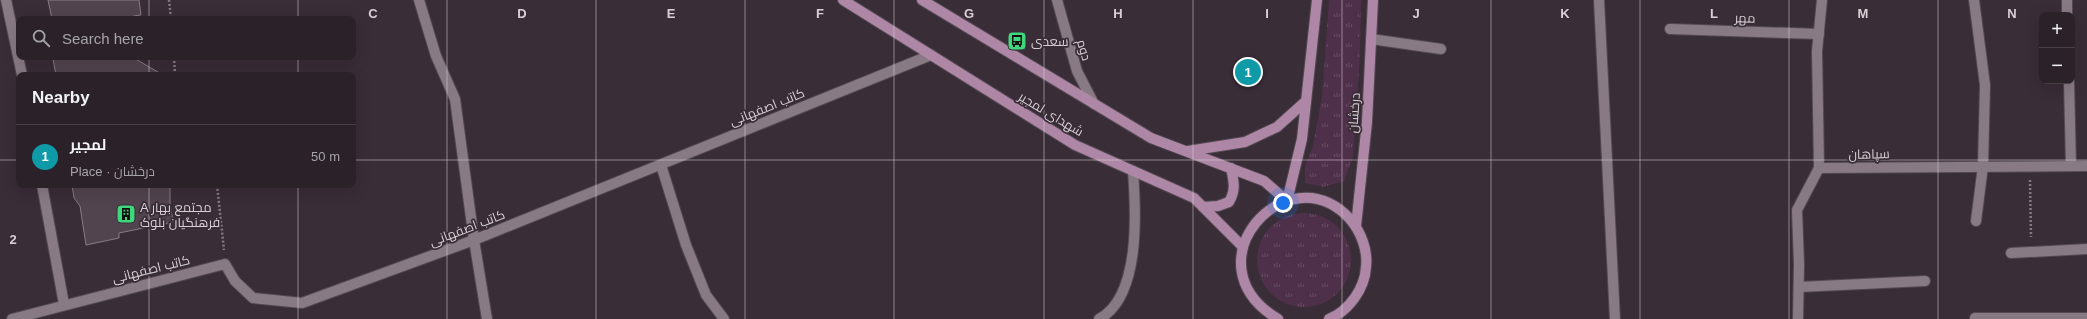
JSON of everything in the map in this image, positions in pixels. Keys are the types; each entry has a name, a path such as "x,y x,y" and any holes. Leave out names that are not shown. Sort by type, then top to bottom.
{"main road":[{"name":"شهدای لمجیر","path":"843,0 1075,145 1194,198 1243,247"},
{"path":"922,0 1151,138 1264,181 1287,201"},
{"path":"1287,201 1302,139 1317,0"},
{"name":"درخشان","path":"1356,226 1367,122 1373,0"},
{"path":"1186,151 1245,142 1278,127 1306,101"},
{"path":"1203,207 1218,206 1229,202 1234,194 1235,184 1231,168"},
{"path":"1278,319 1265,315 1252,298 1244,282 1241,264 1243,247 1249,231 1259,218 1272,207 1287,201 1307,199 1326,202 1343,212 1356,226 1364,246 1366,267 1361,288 1349,305 1331,319"}],"street":[{"path":"6,0 16,47"},
{"path":"419,0 436,56 455,99 474,240 487,319"},
{"name":"دوم","path":"1057,0 1077,71 1094,104"},
{"path":"1599,0 1615,319"},
{"path":"1798,319 1799,287 1797,210 1819,168 1817,51 1822,0"},
{"path":"1974,0 1985,85 1983,166 1976,221"},
{"path":"2067,0 2067,12"},
{"name":"مهر","path":"1670,29 1819,34"},
{"path":"1371,39 1441,49"},
{"name":"کاتب اصفهانی","path":"12,319 64,304 225,264 235,280 253,298 302,303 474,240 931,55"},
{"path":"19,60 21,72"},
{"path":"2069,84 2071,166"},
{"path":"661,165 686,245 706,295 724,319"},
{"name":"سپاهان","path":"1819,168 2087,166"},
{"path":"1099,319 1104,316 1122,295 1129,272 1134,249 1135,199 1133,171"},
{"path":"43,188 64,304"},
{"path":"2011,252 2087,249"},
{"path":"1799,287 1925,281"},
{"path":"1975,318 2087,318"}],"path":[{"path":"170,0 171,16"},
{"path":"174,60 175,72"},
{"path":"2030,166 2031,252"},
{"path":"218,188 225,264"}],"green space":[{"path":"1329,0 1361,0 1360,55 1353,157 1344,181 1323,187 1305,183 1305,166 1313,146 1322,97"},
{"path":"1304,213 1322,216 1337,227 1348,242 1351,260 1348,278 1337,293 1322,304 1304,307 1286,304 1271,293 1260,278 1257,260 1260,242 1271,227 1286,216"}],"building":[{"path":"48,0 139,0 141,15 133,16 51,16"},
{"path":"53,60 137,60 158,72 55,72"},
{"name":"A مجتمع بهار فرهنگیان بلوک","path":"72,188 170,188 170,203 173,222 119,233 119,238 86,245 80,206 74,198"}],"place":[{"name":"سعدی","path":"1017,41"},
{"name":"لمجیر","path":"1248,72"},
{"name":"A مجتمع بهار فرهنگیان بلوک","path":"126,214"}]}
